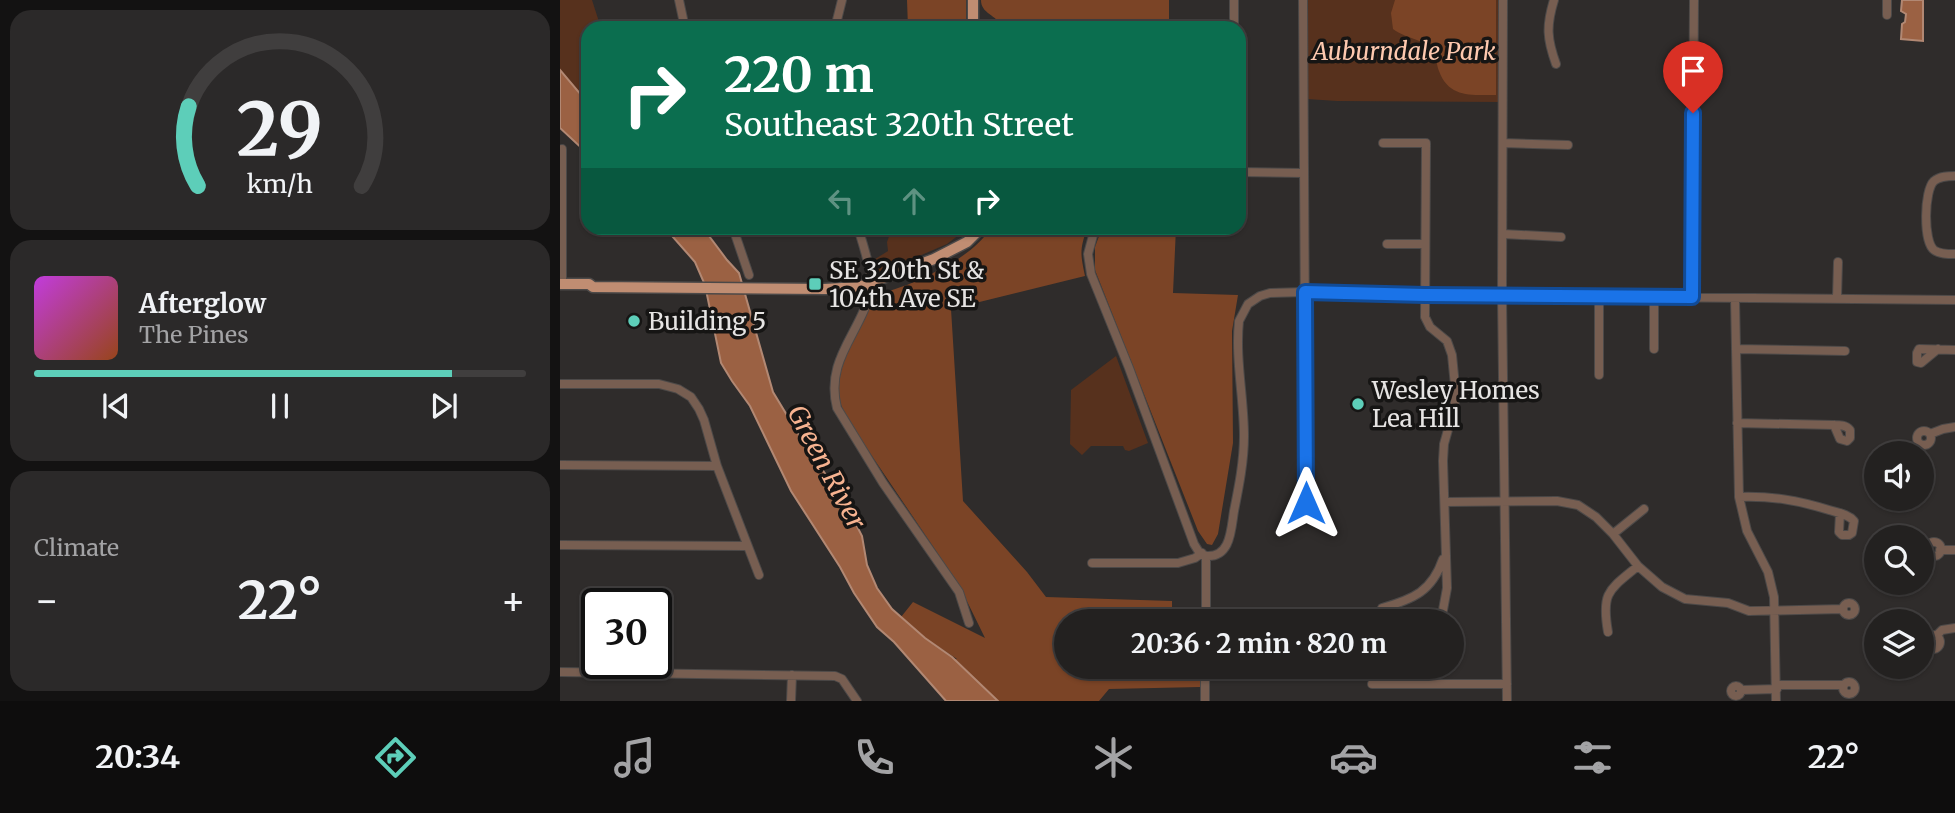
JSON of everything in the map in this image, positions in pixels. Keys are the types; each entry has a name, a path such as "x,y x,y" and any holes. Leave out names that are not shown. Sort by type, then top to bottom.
{"main road":[{"path":"972,21 973,0"},
{"path":"561,286 590,289 847,289 872,283 952,251 974,235"}],"street":[{"path":"679,0 684,21"},
{"path":"837,21 842,0"},
{"path":"1234,0 1234,21"},
{"path":"1303,0 1306,503"},
{"path":"1503,0 1502,296 1507,701"},
{"path":"1554,0 1548,34 1556,64"},
{"path":"1692,297 1694,0"},
{"path":"1887,0 1887,15"},
{"path":"1382,143 1426,143 1424,317 1450,347 1456,396 1444,444 1447,588 1443,609"},
{"path":"1503,143 1568,145"},
{"path":"561,286 562,149"},
{"path":"1246,172 1303,173"},
{"path":"1955,176 1934,181 1928,190 1927,205 1927,236 1933,250 1955,254"},
{"path":"1503,234 1561,236"},
{"path":"735,235 749,275"},
{"path":"860,235 872,283 864,312 844,348 835,372 834,395 837,408 883,483 959,592 969,622"},
{"path":"1093,235 1088,254 1091,274 1190,533 1196,548 1204,554 1216,556 1226,547 1241,476 1244,437 1238,333 1241,317 1248,304 1264,294 1305,292 1955,300"},
{"path":"1387,244 1425,244"},
{"path":"1837,298 1838,262"},
{"path":"1599,296 1599,375"},
{"path":"1654,297 1654,349"},
{"path":"1735,299 1739,497 1747,531 1772,583 1776,701"},
{"path":"1736,349 1845,351"},
{"path":"1938,349 1955,350"},
{"path":"560,384 671,386 681,390 696,404 759,575"},
{"path":"1737,423 1834,425"},
{"path":"1930,434 1955,427"},
{"path":"560,465 717,466"},
{"path":"1739,497 1785,498 1840,513"},
{"path":"1444,502 1506,500 1572,503 1596,517 1638,566 1662,587 1685,599 1727,603 1749,611 1843,610"},
{"path":"1613,534 1644,509"},
{"path":"560,545 747,546"},
{"path":"1940,550 1955,551"},
{"path":"1382,609 1402,603 1424,591 1436,576 1445,552"},
{"path":"1092,563 1178,563 1204,554"},
{"path":"1204,554 1206,609"},
{"path":"1608,632 1604,611 1608,597 1613,587 1638,566"},
{"path":"1936,636 1942,630 1955,628"},
{"path":"560,672 839,677 858,701"},
{"path":"791,701 792,675"},
{"path":"1205,679 1205,701"},
{"path":"1372,684 1507,684"},
{"path":"1741,690 1844,685"}],"green space":[{"path":"560,0 592,0 599,21 581,21 581,95 560,70"},
{"name":"Auburndale Park","path":"1308,0 1500,0 1500,102 1307,99"},
{"path":"890,235 959,235 947,244 880,272 875,269 872,261 888,251"},
{"path":"1116,356 1148,443 1129,451 1123,446 1091,446 1082,455 1070,444 1071,390"}],"shaded area":[{"path":"907,0 966,0 966,21 908,21"},
{"path":"981,0 1169,0 1169,21 998,21 982,5"},
{"path":"1395,0 1496,0 1496,95 1462,93 1449,86 1443,80 1432,50 1424,43 1393,29 1391,13"},
{"path":"1902,0 1923,0 1923,41 1901,39 1906,14 1901,11"},
{"path":"560,70 581,95 581,148 560,128"},
{"name":"Green River","path":"671,235 708,235 739,273 773,392 805,445 843,499 862,536 867,565 877,588 892,609 952,657 998,701 946,701 894,642 877,627 791,491 750,406 721,363 705,285 695,262"},
{"path":"985,235 1085,235 1082,261 1085,276 951,309 963,501 1046,597 1172,601 1172,609 1054,609 1054,679 1200,679 1200,687 1109,689 1099,701 978,701 942,660 957,659 925,638 901,617 913,602 985,638 959,585 848,420 838,396 838,376 854,336 882,294 931,274 974,247"},
{"path":"1099,235 1176,235 1173,293 1238,295 1232,331 1233,443 1218,534 1212,545 1207,544 1198,531 1095,270 1095,247"}],"place":[{"name":"SE 320th St & 104th Ave SE","path":"815,284"},
{"name":"Building 5","path":"634,321"},
{"name":"Wesley Homes Lea Hill","path":"1358,404"}],"route":[{"path":"1306,503 1305,292 1692,297 1693,113"}]}
